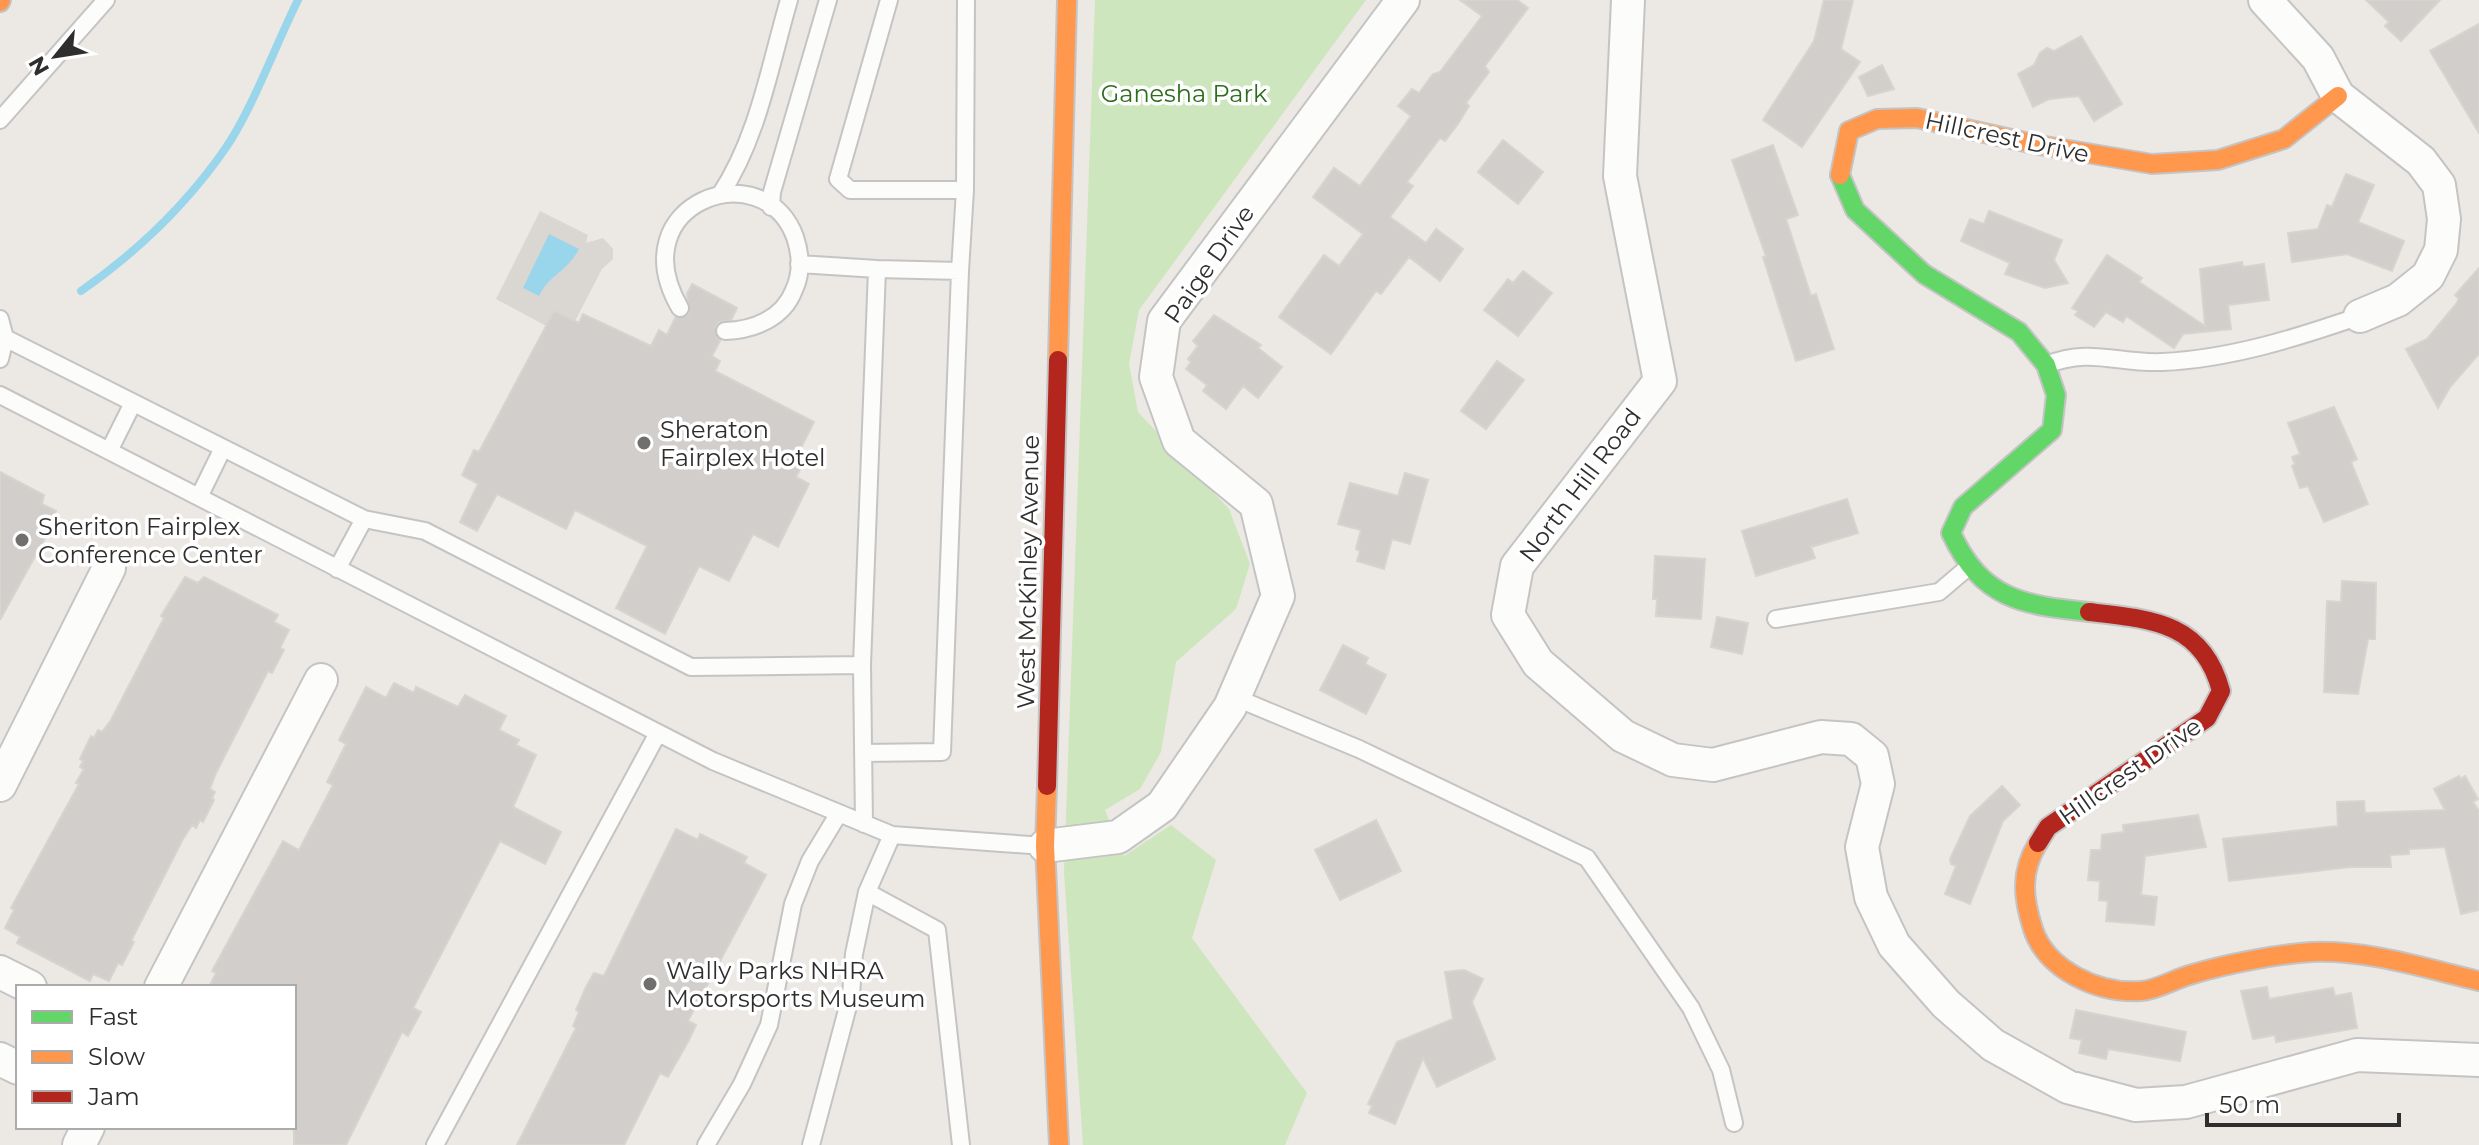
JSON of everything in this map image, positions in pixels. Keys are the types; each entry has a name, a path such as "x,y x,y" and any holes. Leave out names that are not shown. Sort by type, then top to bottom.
{"street":[{"name":"West McKinley Avenue","path":"1059,1145 1045,846 1067,0"},
{"name":"Paige Drive","path":"1045,846 1118,837 1162,806 1234,697 1278,596 1256,504 1179,441 1156,377 1164,321 1403,0"},
{"name":"North Hill Road","path":"1628,0 1620,176 1660,381 1517,566 1508,615 1538,663 1623,736 1673,760 1713,765 1821,737 1851,739 1872,756 1878,784 1862,847 1871,897 1894,945 1946,1004 1993,1045 2068,1087 2136,1105 2186,1102 2357,1055 2479,1060"},
{"path":"2265,0 2318,58 2338,96 2421,161 2439,185 2444,219 2441,250 2428,276 2398,300 2360,316"},
{"name":"Hillcrest Drive","path":"2338,96 2284,139 2218,160 2165,163 2065,150 1917,118 1877,119 1849,131 1838,171 1855,210 1924,274 2019,332 2046,365 2056,395 2052,430 1963,507 1951,533 1958,558 1983,584 2029,603 2149,620 2191,636 2215,665 2221,691 2207,718 2048,827 2027,861 2023,899 2037,941 2066,973 2104,987 2142,991 2195,973 2310,952 2360,953 2479,981"},
{"path":"0,785 109,568"},
{"path":"162,985 321,680"},
{"path":"0,972 26,985"}],"lane":[{"path":"0,120 106,0"},
{"path":"720,195 735,174 749,138 789,0"},
{"path":"771,207 772,192 828,0"},
{"path":"889,0 838,179 850,190 965,190"},
{"path":"863,753 942,752 965,190 964,1"},
{"path":"680,308 668,288 663,266 666,242 676,222 692,205 720,195 736,193 759,199 791,228 799,249 794,293 780,311 763,324 725,331"},
{"path":"799,264 960,271"},
{"path":"864,824 862,665 877,269"},
{"path":"2046,365 2069,356 2092,354 2160,362 2223,353 2281,343 2360,316"},
{"path":"0,319 5,338 0,359"},
{"path":"5,338 364,519 425,531 691,667 862,665"},
{"path":"0,395 713,761 892,835 1045,846"},
{"path":"109,451 133,403"},
{"path":"199,497 223,448"},
{"path":"337,569 364,519"},
{"path":"1776,619 1939,592 1968,568"},
{"path":"1234,697 1359,749 1587,858 1691,1008 1721,1070 1734,1123"},
{"path":"435,1145 658,733"},
{"path":"706,1145 742,1084 769,1025 793,904 810,861 839,813"},
{"path":"811,1145 851,995 854,954 867,892 892,835"},
{"path":"867,892 937,930 961,1145"}],"green space":[{"name":"Ganesha Park","path":"1095,0 1366,0 1139,310 1129,364 1138,412 1229,509 1250,564 1236,609 1176,662 1161,752 1140,789 1105,810 1124,856 1171,825 1216,860 1192,938 1307,1093 1285,1145 1083,1145 1064,873"}],"shaded area":[{"path":"540,211 588,235 586,243 603,238 613,249 613,259 602,269 573,325 550,328 496,299"}],"water":[{"path":"549,234 579,249 539,296 523,288"}],"building":[{"path":"1460,0 1517,0 1528,8 1485,66 1489,72 1466,103 1469,106 1458,124 1445,141 1440,138 1407,182 1413,186 1390,217 1426,243 1436,229 1463,249 1440,281 1409,257 1381,294 1376,291 1331,354 1279,317 1324,255 1339,266 1363,234 1313,197 1334,168 1360,186 1411,116 1398,106 1412,89 1419,93 1433,74 1440,72 1482,16"},
{"path":"1824,0 1853,0 1841,49 1860,62 1802,147 1763,120 1814,41"},
{"path":"2366,0 2440,0 2401,41 2385,26 2389,22"},
{"path":"2479,24 2479,133 2430,51"},
{"path":"2081,36 2122,104 2094,121 2079,96 2049,99 2033,107 2018,74 2034,65 2040,53 2047,48 2054,51"},
{"path":"1882,65 1894,89 1868,96 1859,77"},
{"path":"1503,140 1543,172 1518,204 1478,172"},
{"path":"1773,145 1798,215 1786,219 1811,296 1816,294 1834,349 1796,361 1763,257 1766,256 1732,160"},
{"path":"2346,174 2374,185 2358,222 2404,241 2392,271 2347,254 2292,262 2288,233 2318,229 2327,205 2332,207"},
{"path":"1989,211 2062,240 2054,260 2068,283 2045,288 2005,274 2010,263 1961,241 1970,219 1984,224"},
{"path":"2107,255 2142,278 2139,282 2205,326 2200,269 2242,262 2243,267 2264,264 2269,300 2228,305 2231,329 2183,334 2174,348 2126,316 2123,322 2106,312 2094,327 2075,315 2078,311 2072,308"},
{"path":"2479,268 2479,354 2450,387 2438,408 2406,349 2427,339 2456,304 2459,299 2455,295"},
{"path":"1523,271 1552,293 1518,336 1484,310 1508,279 1513,283"},
{"name":"Sheraton Fairplex Hotel","path":"692,284 737,308 731,320 719,322 715,327 720,341 712,356 720,361 715,371 814,422 794,462 802,466 796,477 809,484 778,547 753,534 729,581 699,566 665,634 616,608 647,546 575,510 566,529 497,494 477,531 460,522 478,484 462,475 474,450 479,452 554,311 579,323 583,314 651,346 659,330 667,335 675,318 689,314 687,294"},
{"path":"1214,315 1261,345 1258,348 1282,367 1258,398 1243,386 1226,409 1203,391 1207,385 1186,369 1191,362 1188,359 1198,346 1193,341"},
{"path":"1497,361 1524,380 1486,429 1461,411"},
{"path":"2334,407 2357,459 2351,462 2368,504 2324,522 2308,486 2300,488 2292,466 2295,464 2292,457 2300,454 2288,423"},
{"name":"Sheriton Fairplex Conference Center","path":"0,472 44,495 42,504 56,511 47,528 50,529 0,620"},
{"path":"1405,473 1428,480 1410,544 1392,539 1384,569 1357,561 1360,551 1356,549 1361,530 1338,524 1350,483 1398,496"},
{"path":"1847,499 1858,533 1811,547 1815,558 1756,576 1742,531"},
{"path":"1655,556 1705,559 1701,619 1656,616 1657,599 1653,599"},
{"path":"185,577 198,583 204,577 278,615 274,622 289,630 280,648 284,650 272,673 268,671 216,773 210,789 215,792 214,800 203,822 200,820 196,828 192,825 183,839 122,965 118,963 109,981 93,974 90,981 17,943 20,937 5,928 14,910 11,908 79,784 76,783 84,769 80,767 83,761 80,759 91,736 94,738 98,730 102,732 111,720 164,618 161,616"},
{"path":"2342,581 2376,583 2375,639 2368,639 2358,694 2324,692 2327,601 2341,602"},
{"path":"1717,617 1748,623 1742,654 1711,647"},
{"path":"1343,645 1368,658 1365,664 1386,675 1366,714 1320,690"},
{"path":"394,683 414,693 416,687 458,707 465,695 506,716 499,730 519,740 516,745 536,755 513,807 561,832 545,864 500,841 413,1008 421,1012 408,1036 402,1032 346,1145 294,1145 296,985 210,985 216,973 212,971 283,841 299,850 333,785 327,782 346,744 339,740 366,687 386,698"},
{"path":"2459,776 2461,779 2465,776 2478,799 2473,802 2479,811 2479,910 2461,914 2445,847 2409,849 2409,854 2390,855 2391,867 2350,867 2229,881 2223,839 2338,826 2337,802 2364,801 2365,813 2445,810 2434,789"},
{"path":"2002,786 2020,805 2003,821 1970,904 1945,894 1956,866 1951,864 1950,859 1970,816"},
{"path":"2198,815 2206,847 2145,856 2141,895 2157,897 2154,925 2106,921 2108,901 2099,900 2100,881 2088,880 2091,850 2101,850 2102,835 2124,832 2123,825"},
{"path":"1376,820 1401,871 1340,900 1315,850"},
{"name":"Wally Parks NHRA Motorsports Museum","path":"676,829 698,840 700,834 747,857 744,863 766,875 688,1021 696,1025 689,1040 668,1077 660,1073 624,1145 517,1145 576,1028 573,1026 579,1012 576,1010 586,987 594,973 604,976"},
{"path":"1464,970 1483,979 1472,1002 1495,1059 1437,1087 1423,1058 1395,1124 1369,1113 1372,1106 1368,1104 1397,1042 1453,1019 1445,972"},
{"path":"2267,987 2269,999 2333,988 2335,996 2351,993 2357,1028 2276,1042 2275,1035 2253,1039 2241,991"},
{"path":"2076,1010 2186,1032 2180,1061 2108,1049 2106,1059 2079,1053 2082,1040 2070,1038"}],"waterway":[{"path":"81,291 122,260 159,226 210,170 245,115 298,0"}],"traffic: fast":[{"path":"1840,175 1855,210 1924,274 2019,332 2046,365 2056,395 2052,430 1963,507 1951,533 1976,572 2006,595 2043,606 2089,612"}],"traffic: slow":[{"path":"1058,360 1067,0"},
{"path":"1840,175 1849,131 1877,119 1917,118 2039,145 2152,164 2218,160 2284,139 2338,96"},
{"path":"1047,786 1045,846 1059,1145"},
{"path":"2038,843 2028,864 2025,885 2033,929 2050,957 2062,968 2092,984 2141,991 2221,967 2312,952 2375,957 2479,981"}],"traffic: jam":[{"path":"1047,786 1058,360"},
{"path":"2038,843 2048,827 2207,718 2221,691 2213,668 2202,651 2172,628 2133,618 2089,612"}],"place":[{"name":"Sheraton Fairplex Hotel","path":"644,443"},
{"name":"Sheriton Fairplex Conference Center","path":"22,540"},
{"name":"Wally Parks NHRA Motorsports Museum","path":"650,984"}]}
